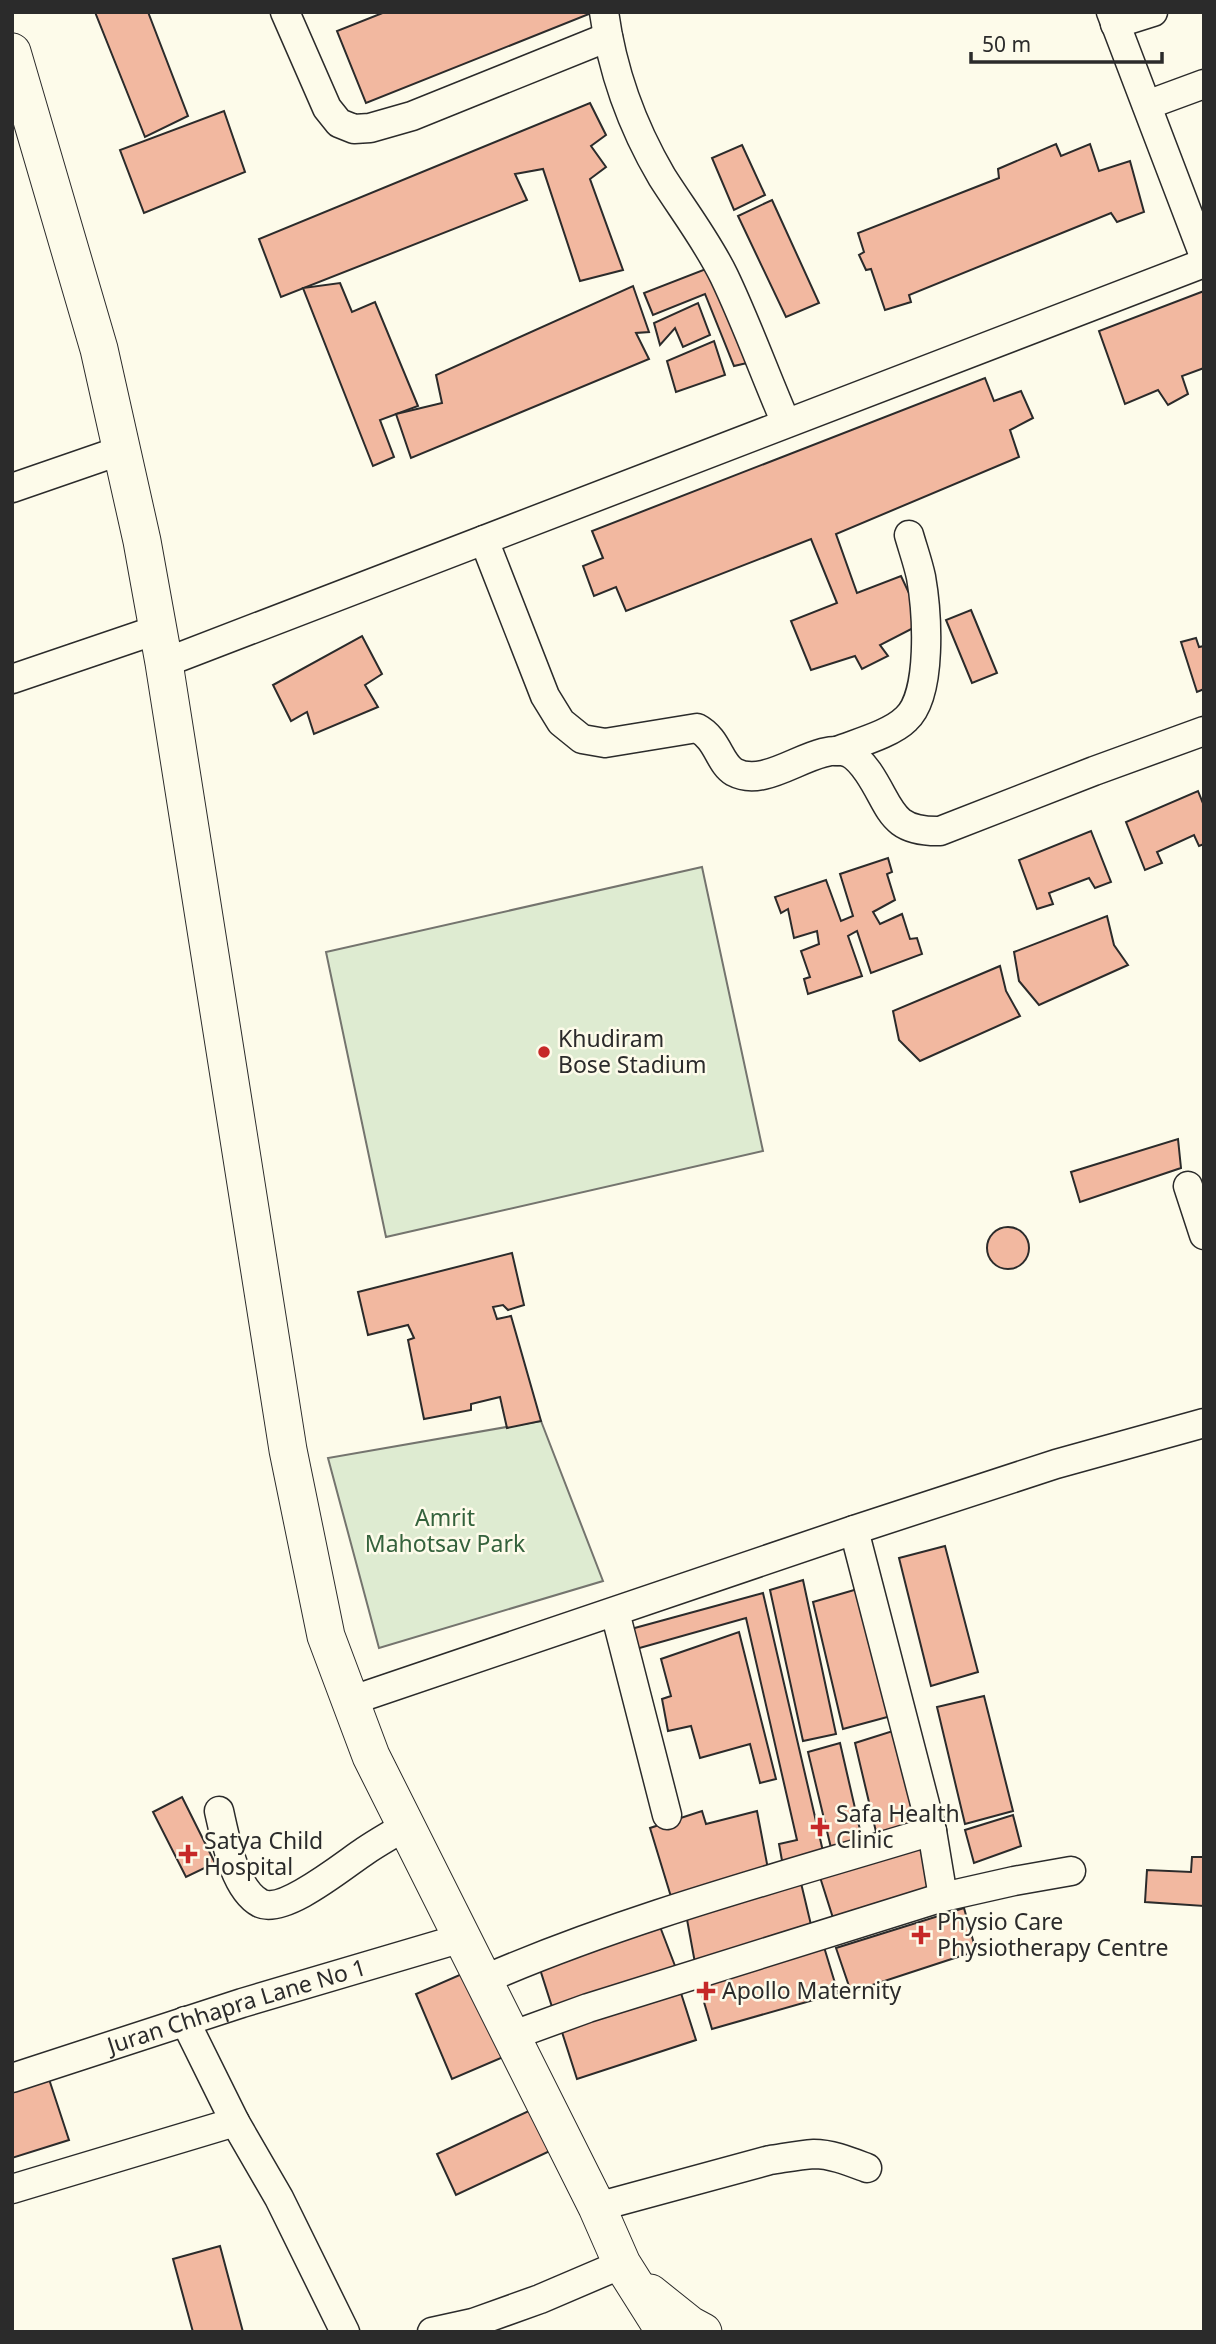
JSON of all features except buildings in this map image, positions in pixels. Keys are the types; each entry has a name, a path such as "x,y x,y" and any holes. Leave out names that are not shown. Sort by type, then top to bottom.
{"main road":[{"path":"12,52 23,125 99,349 162,646 288,1450 326,1636 371,1756 597,2207 622,2264 665,2332"},
{"path":"622,2264 657,2300 703,2332"}],"street":[{"path":"285,12 327,108 339,123 354,129 370,128 412,116 606,25 614,66 630,112 663,177 703,237 724,276 786,423"},
{"path":"1153,12 1113,18 1204,256"},
{"path":"1147,105 1204,84"},
{"path":"12,679 162,646 484,540 1204,263"},
{"path":"12,488 122,450"},
{"path":"484,540 545,696 561,722 582,739 605,743 697,727 708,734 733,771 745,775 761,775 837,751 890,729 906,720 917,706 923,686 925,613 920,575 909,535"},
{"path":"837,751 850,754 862,764 889,809 904,827 923,832 940,831 1094,771 1204,732"},
{"path":"1188,1186 1204,1235"},
{"path":"350,1701 1056,1464 1204,1423"},
{"path":"854,1530 932,1832 943,1897"},
{"path":"615,1612 667,1815"},
{"path":"219,1811 234,1865 242,1883 252,1897 262,1904 270,1905 281,1903 324,1879 407,1825"},
{"path":"484,1980 636,1920 932,1832"},
{"path":"511,2036 588,2008 943,1897 1071,1871"},
{"name":"Juran Chhapra Lane No 1","path":"12,2078 185,2021 462,1938"},
{"path":"185,2021 235,2122 279,2198 345,2332"},
{"path":"12,2189 235,2122"},
{"path":"597,2207 770,2160 816,2154 867,2168"},
{"path":"432,2332 475,2327 622,2264"}],"green space":[{"name":"Khudiram Bose Stadium","path":"702,867 763,1151 386,1237 326,952"},
{"name":"Amrit Mahotsav Park","path":"541,1421 603,1581 379,1648 328,1458"}],"place":[{"name":"Khudiram Bose Stadium","path":"544,1052"},
{"name":"Safa Health Clinic","path":"820,1827"},
{"name":"Satya Child Hospital","path":"188,1854"},
{"name":"Physio Care Physiotherapy Centre","path":"921,1935"},
{"name":"Apollo Maternity","path":"706,1991"}]}
